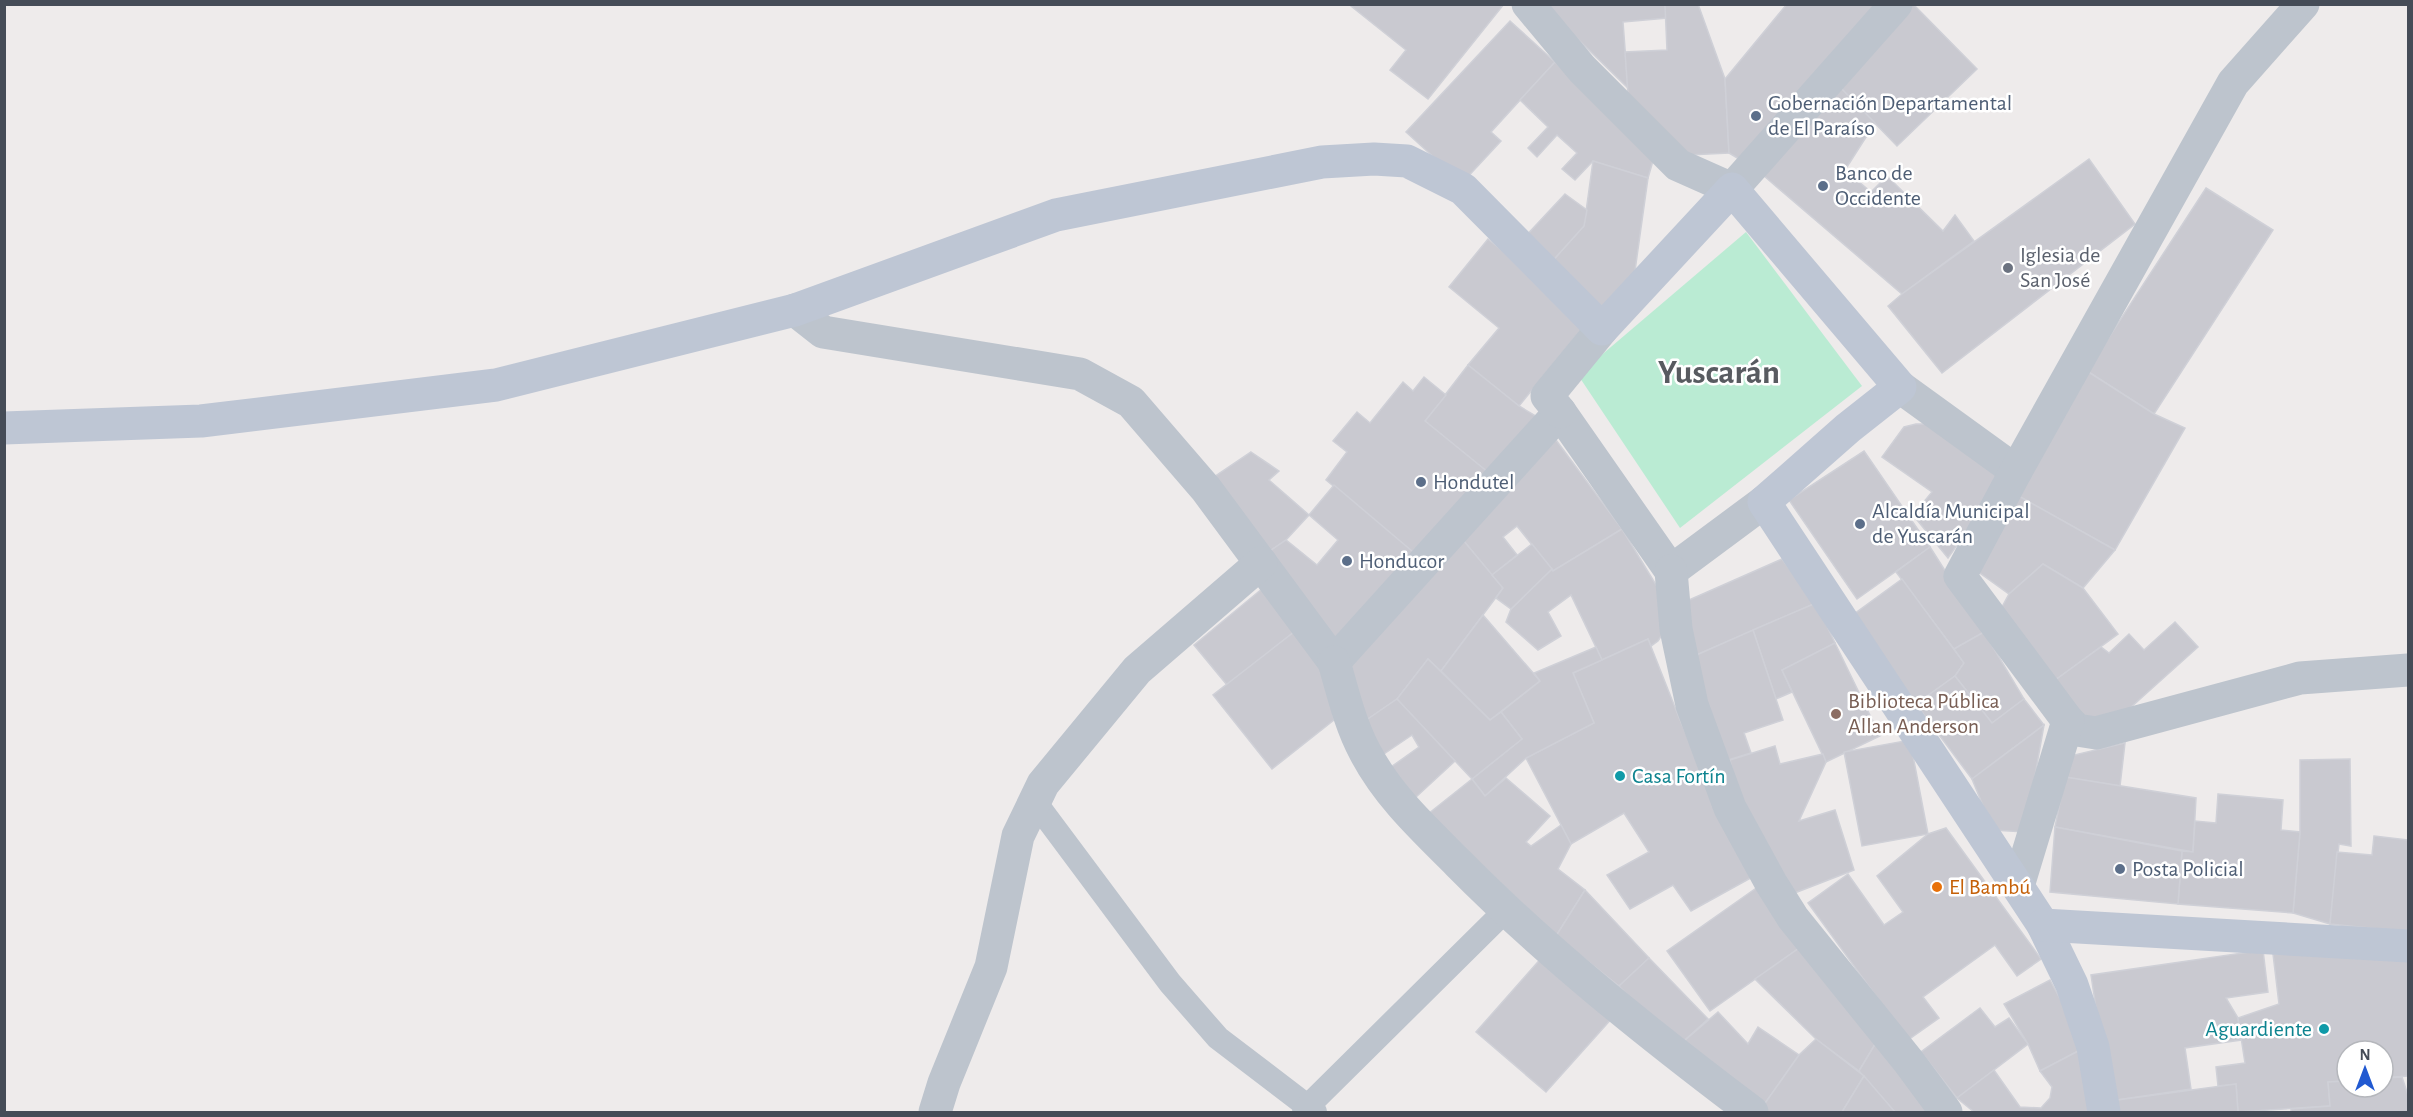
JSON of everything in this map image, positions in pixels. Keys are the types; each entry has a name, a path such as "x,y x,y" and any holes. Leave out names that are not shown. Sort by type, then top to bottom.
{"street":[{"path":"1528,4 1582,69 1678,165 1732,189 1900,387 2016,471"},
{"path":"1896,4 1732,189 1602,329 1547,396 1671,571 1676,629 1692,705 1730,807 1793,918 1909,1062 1946,1113"},
{"path":"2303,4 2233,83 2016,471 1960,576 2068,722 2077,730 2096,733 2300,678 2409,670"},
{"path":"4,428 201,421 496,385 795,310 1056,214 1322,162 1374,159 1407,161 1463,189 1602,329"},
{"path":"795,310 824,332 1080,374 1131,402 1206,489 1334,662 1349,714 1365,752 1396,801 1505,911 1674,1054 1752,1113"},
{"path":"1671,571 1764,501 1848,428 1900,387"},
{"path":"1334,662 1560,412"},
{"path":"1764,501 2043,925 2072,985 2093,1047 2104,1113"},
{"path":"934,1113 992,967 1018,836 1043,784 1137,670 1261,563"},
{"path":"2018,886 2068,722"},
{"path":"2043,925 2409,946"}],"lane":[{"path":"1035,802 1170,984 1218,1038 1309,1110 1505,911"}],"green space":[{"path":"1746,232 1862,386 1680,528 1578,375"}],"building":[{"path":"1352,4 1504,4 1428,99 1390,70 1406,50 1351,6"},
{"path":"1548,4 1673,4 1665,5 1667,18 1623,22 1628,88 1546,8"},
{"path":"1698,4 1725,79 1729,153 1688,155 1629,108 1625,52 1667,50 1665,5"},
{"name":"Gobernación Departamental de El Paraíso","path":"1787,4 1884,4 1744,162 1729,153 1725,79"},
{"path":"1913,4 1977,69 1897,146 1834,81"},
{"path":"1510,21 1555,62 1491,132 1501,141 1462,183 1406,132"},
{"path":"1555,62 1655,154 1648,178 1593,161 1575,180 1562,169 1577,153 1557,135 1537,157 1528,148 1548,127 1520,100"},
{"path":"1834,81 1875,123 1845,170 1871,192 1887,176 1943,231 1955,215 1974,241 1902,294 1764,176"},
{"name":"Iglesia de San José","path":"2089,159 2135,224 1942,373 1888,306"},
{"path":"1593,161 1648,178 1633,285 1593,312 1547,267 1584,226"},
{"path":"2206,188 2273,230 2154,414 2087,371"},
{"path":"1565,194 1587,210 1584,226 1547,267 1521,241"},
{"path":"1488,239 1589,320 1519,406 1468,365 1499,328 1449,287"},
{"path":"1468,365 1519,406 1539,418 1489,473 1425,421"},
{"path":"2087,371 2154,414 2185,428 2115,550 2015,494"},
{"path":"1424,377 1446,395 1425,421 1489,473 1419,557 1326,480 1347,452 1333,441 1357,412 1370,423 1403,382 1413,391"},
{"path":"1934,424 2007,473 1948,558 1913,515 1932,492 1882,457 1904,427"},
{"path":"1556,440 1622,529 1553,571 1517,526 1503,537 1517,555 1492,575 1458,534"},
{"name":"Alcaldía Municipal de Yuscarán","path":"1864,451 1930,547 1857,599 1789,500"},
{"path":"1251,452 1279,471 1269,480 1309,515 1286,540 1267,553 1214,477"},
{"path":"1334,485 1419,557 1337,652 1267,553 1286,540 1317,565 1338,540 1309,515"},
{"path":"2015,494 2115,550 2083,588 2043,564 2009,594 1977,571"},
{"path":"1622,529 1661,593 1664,632 1658,641 1651,646 1648,639 1602,660 1571,595 1548,612 1561,636 1538,650 1506,622 1511,609 1552,569 1553,571"},
{"path":"1458,534 1503,588 1441,671 1428,659 1397,699 1362,723 1345,659"},
{"path":"1532,544 1552,569 1511,609 1496,598 1503,588 1492,575"},
{"path":"1930,547 1984,632 1954,649 1896,572"},
{"path":"1782,559 1816,603 1692,657 1689,600"},
{"path":"2043,564 2083,588 2118,634 2047,686 1996,618 2009,594"},
{"path":"1902,579 1964,663 1955,676 1916,704 1850,617"},
{"path":"1263,588 1294,632 1227,685 1194,645"},
{"path":"1816,603 1835,643 1782,670 1792,692 1776,699 1753,630"},
{"path":"1483,615 1540,681 1490,720 1441,671"},
{"path":"2175,622 2198,647 2121,716 2087,726 2047,686 2101,647 2109,653 2129,634 2144,650"},
{"path":"1753,630 1783,720 1744,733 1751,753 1725,761 1692,657"},
{"path":"1294,632 1326,673 1334,720 1272,769 1213,695"},
{"path":"1984,632 2024,699 1992,723 1955,676 1964,663 1954,649"},
{"name":"Casa Fortín","path":"1648,639 1712,794 1758,874 1691,911 1673,885 1630,909 1607,875 1649,852 1624,813 1571,844 1526,758 1594,723 1573,673"},
{"name":"Biblioteca Pública Allan Anderson","path":"1835,643 1880,736 1826,762 1782,670"},
{"path":"1596,647 1602,660 1573,673 1594,723 1526,758 1485,796 1472,779 1522,739 1501,712 1540,681 1534,673"},
{"path":"1428,659 1490,720 1501,712 1522,739 1472,779 1397,699"},
{"path":"1955,676 1992,723 2024,699 2044,725 1972,779 1916,704"},
{"path":"1397,699 1455,761 1415,798 1391,767 1419,747 1412,735 1378,758 1362,723"},
{"path":"2044,725 2025,832 1993,830 1972,779"},
{"path":"1910,740 1928,834 1862,846 1844,752"},
{"path":"2125,743 2120,786 2065,777 2070,756"},
{"path":"1775,746 1780,764 1823,754 1826,762 1799,821 1835,810 1854,870 1792,894 1742,815 1730,760"},
{"path":"2350,759 2351,846 2339,844 2330,924 2293,913 2300,832 2300,760"},
{"path":"2065,777 2196,798 2193,852 2055,827"},
{"path":"1506,778 1550,816 1526,842 1531,846 1561,825 1571,844 1558,869 1585,890 1556,936 1428,814 1472,779 1485,796"},
{"path":"2218,794 2283,800 2281,830 2300,832 2293,913 2178,904 2182,851 2193,852 2195,821 2216,823"},
{"path":"2055,827 2182,851 2178,904 2050,892"},
{"path":"1946,828 2041,959 2017,976 1995,945 1923,997 1939,1018 1908,1040 1808,903 1848,874 1884,925 1903,912 1877,876 1928,834"},
{"path":"2374,836 2408,840 2408,932 2330,924 2337,852 2372,855"},
{"path":"1762,884 1805,944 1710,1011 1667,951"},
{"path":"1585,890 1649,958 1619,986 1556,936"},
{"path":"1805,944 1880,1036 1859,1071 1816,1039 1755,979"},
{"path":"2263,950 2268,992 2226,998 2238,1018 2241,1040 2185,1048 2191,1089 2110,1101 2091,975"},
{"name":"Aguardiente","path":"2273,954 2408,954 2408,1076 2395,1077 2395,1039 2335,1039 2335,1082 2328,1082 2330,1106 2238,1112 2236,1084 2218,1086 2216,1067 2245,1063 2238,1018 2279,1004"},
{"path":"1544,955 1614,1016 1546,1092 1476,1032"},
{"path":"1649,958 1708,1019 1677,1047 1619,986"},
{"path":"2050,980 2086,1047 2040,1071 2028,1044 2004,1004"},
{"path":"1980,1008 1995,1027 2009,1018 2028,1044 1957,1098 1921,1052"},
{"path":"1718,1012 1748,1044 1758,1027 1799,1055 1761,1109 1684,1041"},
{"path":"1880,1036 1942,1112 1895,1112 1859,1071"},
{"path":"1816,1039 1864,1076 1842,1112 1767,1112 1761,1109 1799,1055"},
{"path":"2086,1047 2099,1112 1974,1112 1957,1098 1994,1070 2020,1107 2041,1108 2050,1098 2052,1087 2040,1071"},
{"path":"1864,1076 1895,1112 1842,1112"},
{"path":"2395,1077 2402,1077 2408,1095 2408,1112 2291,1112 2291,1109 2330,1106 2328,1082 2335,1082 2335,1099 2395,1099"},
{"path":"2236,1084 2238,1112 2111,1112 2110,1101"}],"place":[{"name":"Gobernación Departamental de El Paraíso","path":"1756,116"},
{"name":"Banco de Occidente","path":"1823,186"},
{"name":"Iglesia de San José","path":"2008,268"},
{"name":"Hondutel","path":"1421,482"},
{"name":"Alcaldía Municipal de Yuscarán","path":"1860,524"},
{"name":"Honducor","path":"1347,561"},
{"name":"Biblioteca Pública Allan Anderson","path":"1836,714"},
{"name":"Casa Fortín","path":"1620,776"},
{"name":"Posta Policial","path":"2120,869"},
{"name":"El Bambú","path":"1937,887"},
{"name":"Aguardiente","path":"2324,1029"}],"district":[{"name":"Yuscarán","path":"1719,373"}]}
